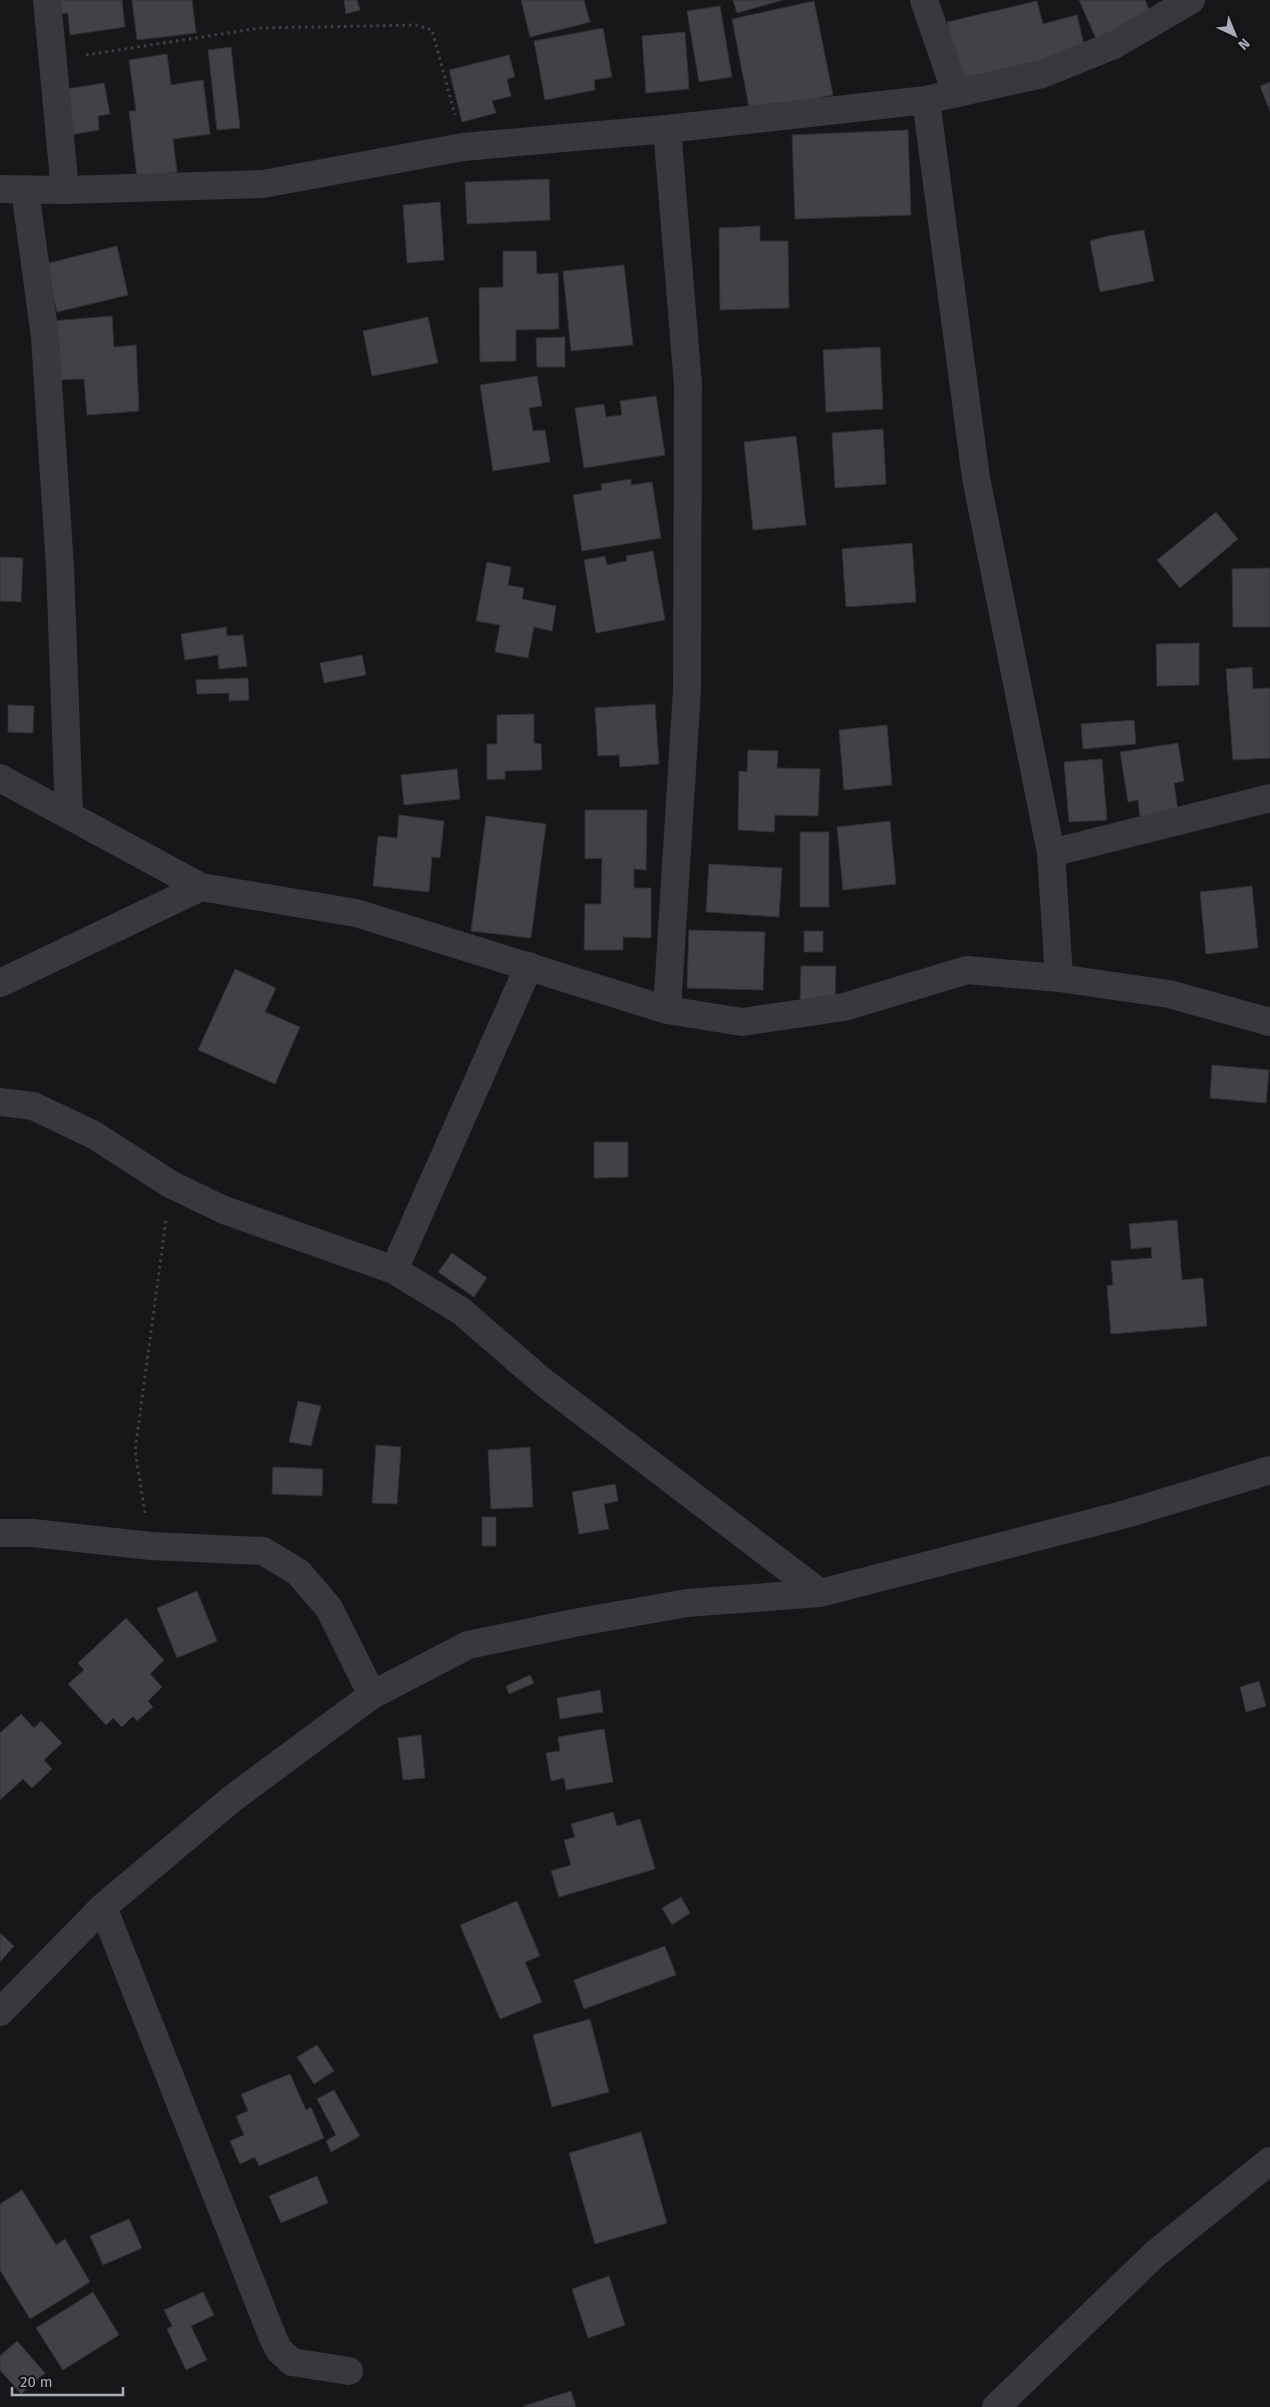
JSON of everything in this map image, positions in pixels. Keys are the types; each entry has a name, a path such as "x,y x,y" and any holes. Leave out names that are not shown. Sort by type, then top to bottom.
{"street":[{"path":"46,0 64,190"},
{"path":"924,0 956,93"},
{"path":"69,814 60,568 45,338 12,190 263,184 463,147 667,129 926,100 1042,74 1114,45 1191,0"},
{"path":"926,100 976,478 1051,853 1059,978"},
{"path":"667,129 688,395 687,690 667,1010"},
{"path":"0,778 201,887 356,913 667,1010 742,1022 844,1007 967,970 1059,978 1170,994 1270,1022"},
{"path":"1051,853 1270,798"},
{"path":"0,983 201,887"},
{"path":"394,1270 529,966"},
{"path":"0,1102 32,1106 94,1135 170,1184 224,1210 394,1270 461,1311 542,1381 820,1593"},
{"path":"0,2012 103,1906 233,1798 372,1695 468,1645 574,1623 687,1603 820,1593 1126,1514 1270,1470"},
{"path":"0,1533 32,1533 151,1546 263,1551 298,1572 329,1608 372,1695"},
{"path":"103,1906 279,2350 292,2362 349,2371"},
{"path":"996,2407 1155,2254 1270,2161"}],"path":[{"path":"53,60 260,28 416,25 432,30 463,147"},
{"path":"151,1546 135,1451 170,1184"}],"building":[{"path":"55,0 122,0 125,27 70,35 68,13 57,14"},
{"path":"132,0 192,0 196,33 137,40"},
{"path":"344,0 357,0 360,10 346,14"},
{"path":"521,0 584,0 590,22 530,37"},
{"path":"733,0 783,0 737,13"},
{"path":"1079,0 1145,0 1152,18 1097,41"},
{"path":"814,1 833,95 750,112 732,19"},
{"path":"1037,1 1043,24 1077,15 1085,49 962,89 947,22"},
{"path":"720,6 732,77 699,82 687,11"},
{"path":"603,28 612,77 594,80 595,90 545,100 534,41"},
{"path":"685,32 689,89 646,93 642,36"},
{"path":"231,47 240,128 217,130 208,50"},
{"path":"167,54 171,85 203,80 210,134 173,139 177,172 137,177 129,111 136,111 129,60"},
{"path":"509,55 515,77 507,79 511,96 492,101 496,113 462,122 449,70"},
{"path":"1270,82 1270,111 1260,86"},
{"path":"104,83 110,114 98,116 99,130 69,135 61,90"},
{"path":"908,130 911,215 795,219 792,135"},
{"path":"549,179 550,220 467,224 465,182"},
{"path":"440,202 444,260 407,263 403,205"},
{"path":"760,226 760,241 788,241 789,308 720,310 719,228"},
{"path":"1144,230 1154,281 1100,292 1090,241"},
{"path":"117,246 128,295 57,312 45,264"},
{"path":"503,251 536,251 537,274 558,273 559,329 516,330 516,361 480,362 479,288 503,287"},
{"path":"624,265 633,345 571,351 563,271"},
{"path":"112,316 114,347 136,345 139,411 87,415 84,379 55,380 52,321"},
{"path":"428,317 438,363 372,376 363,331"},
{"path":"565,337 565,367 537,367 536,338"},
{"path":"880,347 883,409 826,412 823,350"},
{"path":"537,376 542,406 529,408 533,431 545,430 550,462 493,471 480,385"},
{"path":"656,396 665,455 584,468 575,408 604,404 606,417 622,415 620,401"},
{"path":"883,429 886,484 835,488 832,433"},
{"path":"796,436 806,525 753,530 744,442"},
{"path":"631,479 631,485 652,482 661,538 582,551 573,495 602,490 601,484"},
{"path":"1216,512 1238,539 1180,588 1157,560"},
{"path":"912,543 916,602 846,607 842,549"},
{"path":"653,551 665,620 596,633 584,560 605,556 607,565 627,561 626,556"},
{"path":"0,557 23,558 21,602 0,601"},
{"path":"487,562 511,567 508,585 524,588 522,599 556,606 552,631 534,627 528,658 495,652 500,625 476,621"},
{"path":"1270,568 1270,627 1233,627 1232,569"},
{"path":"226,627 227,636 243,635 247,666 219,669 218,655 185,660 181,634"},
{"path":"1199,643 1199,685 1157,686 1156,644"},
{"path":"362,655 366,675 324,683 320,663"},
{"path":"1252,667 1253,689 1270,688 1270,758 1233,760 1226,669"},
{"path":"248,678 249,700 229,701 229,693 197,694 196,680"},
{"path":"655,704 659,764 620,767 619,755 598,756 595,708"},
{"path":"8,705 34,706 33,733 8,732"},
{"path":"534,714 534,743 541,744 542,770 505,771 505,779 487,780 487,744 497,744 497,715"},
{"path":"1134,720 1136,744 1083,749 1081,724"},
{"path":"887,725 892,785 844,790 839,730"},
{"path":"1178,743 1184,781 1174,783 1178,811 1140,817 1138,800 1128,802 1120,752"},
{"path":"748,750 778,751 777,768 820,769 818,816 775,815 774,832 738,830 739,771 747,772"},
{"path":"1102,759 1107,820 1069,822 1064,762"},
{"path":"457,769 460,799 404,805 401,775"},
{"path":"585,810 647,810 646,870 634,869 634,888 651,888 651,938 623,937 623,950 584,950 585,904 601,904 602,858 585,859"},
{"path":"399,815 444,821 440,858 432,857 429,892 373,886 378,836 397,838"},
{"path":"486,816 546,824 531,938 471,931"},
{"path":"890,821 896,884 843,890 837,827"},
{"path":"800,832 829,832 829,907 800,907"},
{"path":"709,864 782,868 779,917 706,912"},
{"path":"1252,886 1258,948 1206,954 1200,892"},
{"path":"689,930 765,932 763,990 687,988"},
{"path":"804,931 823,931 823,952 804,952"},
{"path":"801,966 836,966 835,1004 800,1003"},
{"path":"235,969 276,988 265,1012 300,1027 275,1084 198,1050"},
{"path":"1212,1065 1269,1070 1266,1103 1210,1098"},
{"path":"594,1142 628,1142 628,1177 594,1178"},
{"path":"1177,1220 1182,1280 1203,1278 1207,1326 1111,1334 1107,1286 1113,1285 1111,1261 1152,1258 1151,1247 1131,1249 1129,1224"},
{"path":"452,1253 487,1278 474,1297 438,1272"},
{"path":"298,1401 321,1406 311,1446 289,1442"},
{"path":"376,1445 401,1447 397,1504 372,1503"},
{"path":"530,1447 533,1507 491,1509 488,1450"},
{"path":"273,1467 323,1469 322,1496 272,1494"},
{"path":"615,1484 618,1501 604,1504 609,1529 579,1534 572,1492"},
{"path":"482,1517 496,1517 496,1546 482,1546"},
{"path":"197,1591 217,1641 177,1658 157,1608"},
{"path":"126,1618 164,1660 150,1674 162,1687 148,1701 153,1707 137,1721 133,1716 122,1727 113,1718 106,1725 68,1684 84,1670 78,1663"},
{"path":"530,1675 534,1683 509,1694 506,1686"},
{"path":"1259,1681 1266,1706 1246,1712 1240,1687"},
{"path":"600,1690 603,1712 560,1719 557,1698"},
{"path":"21,1714 34,1728 41,1721 62,1743 44,1760 52,1769 32,1788 23,1779 0,1800 0,1733"},
{"path":"604,1729 613,1782 566,1790 564,1778 551,1781 546,1753 560,1751 558,1737"},
{"path":"421,1735 425,1778 403,1780 398,1738"},
{"path":"613,1812 617,1826 640,1819 655,1869 559,1897 551,1871 571,1865 564,1840 575,1837 571,1824"},
{"path":"681,1897 690,1913 672,1925 662,1908"},
{"path":"517,1901 540,1956 525,1962 542,2002 500,2019 460,1925"},
{"path":"0,1933 14,1946 0,1962"},
{"path":"665,1946 676,1975 584,2009 574,1980"},
{"path":"590,2019 609,2092 552,2107 533,2035"},
{"path":"317,2045 334,2071 314,2084 297,2057"},
{"path":"290,2074 306,2110 311,2107 324,2138 259,2166 255,2157 240,2164 230,2141 244,2135 236,2116 248,2111 241,2094"},
{"path":"334,2090 360,2136 331,2152 326,2141 336,2135 317,2099"},
{"path":"641,2132 667,2223 595,2244 569,2153"},
{"path":"317,2176 328,2203 281,2223 269,2196"},
{"path":"22,2190 56,2245 65,2239 90,2282 30,2319 0,2270 0,2204"},
{"path":"129,2219 142,2248 103,2265 90,2236"},
{"path":"609,2276 625,2325 588,2338 572,2289"},
{"path":"93,2292 119,2335 63,2370 36,2328"},
{"path":"203,2292 214,2315 191,2326 207,2360 186,2370 167,2329 172,2326 164,2310"},
{"path":"17,2341 45,2373 21,2394 0,2370 0,2356"},
{"path":"571,2391 576,2407 524,2407 524,2406"}]}
